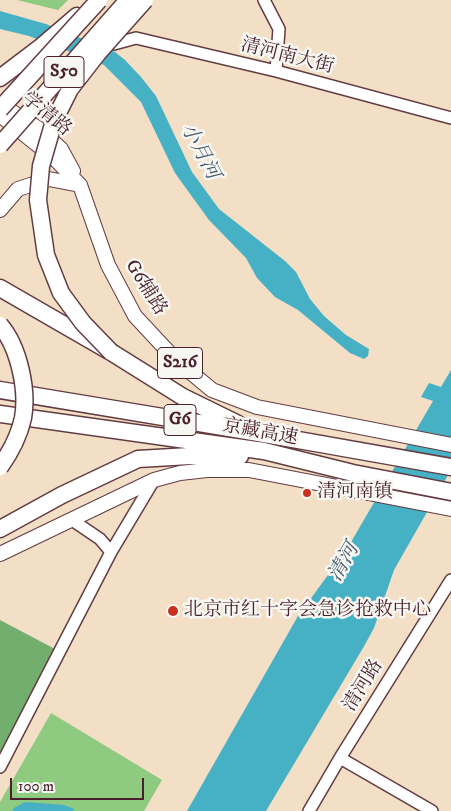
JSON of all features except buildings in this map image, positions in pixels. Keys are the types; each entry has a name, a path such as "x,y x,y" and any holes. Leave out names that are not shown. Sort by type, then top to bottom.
{"highway":[{"path":"0,78 97,0"},
{"name":"S50","path":"0,109 97,0"},
{"name":"S50","path":"0,144 128,0"},
{"path":"110,352 83,322 62,293 46,255 38,200 40,174 54,121 70,89 98,52 145,0"},
{"path":"0,288 183,397 253,432"},
{"path":"0,326 5,331 18,359 24,386 23,418 11,452 0,468"},
{"name":"京藏高速","path":"0,390 451,467"},
{"name":"京藏高速","path":"0,414 264,452 352,473 451,492"},
{"path":"2,527 62,495 138,459 242,456 264,452"}],"main road":[{"name":"学清路","path":"0,104 39,128 61,149 80,185"},
{"name":"G6辅路","path":"0,115 54,158 80,185 108,265 135,316 176,360 212,390 257,407 451,445"},
{"path":"0,210 18,189 49,179 80,185"},
{"path":"0,554 154,480 180,473 207,470 249,470 451,509"}],"street":[{"path":"264,0 279,29 276,71"},
{"name":"清河南大街","path":"114,44 136,38 276,71 451,118"},
{"path":"0,767 111,552 154,480"},
{"path":"72,520 100,538 111,552"},
{"name":"清河路","path":"309,811 451,580"},
{"path":"340,758 432,811"}],"green space":[{"path":"17,0 68,0 58,10"},
{"path":"0,620 55,649 0,756"},
{"path":"51,713 162,780 144,811 0,811 0,802"}],"water":[{"path":"0,11 46,24 115,52 125,60 156,96 192,172 219,209 285,261 296,272 310,299 324,316 346,335 369,349 368,356 364,359 350,353 298,310 275,297 257,278 246,258 209,220 175,173 141,102 104,65 29,36 0,29"},
{"name":"清河","path":"451,370 451,470 394,570 374,628 266,811 187,811 298,616 347,549 433,401 421,397 429,383 441,387"},
{"path":"25,802 64,805 74,809 74,811 12,811"}],"place":[{"name":"清河南镇","path":"307,493"},
{"name":"北京市红十字会急诊抢救中心","path":"173,611"}],"water label":[{"name":"小月河","path":"199,152"}]}
